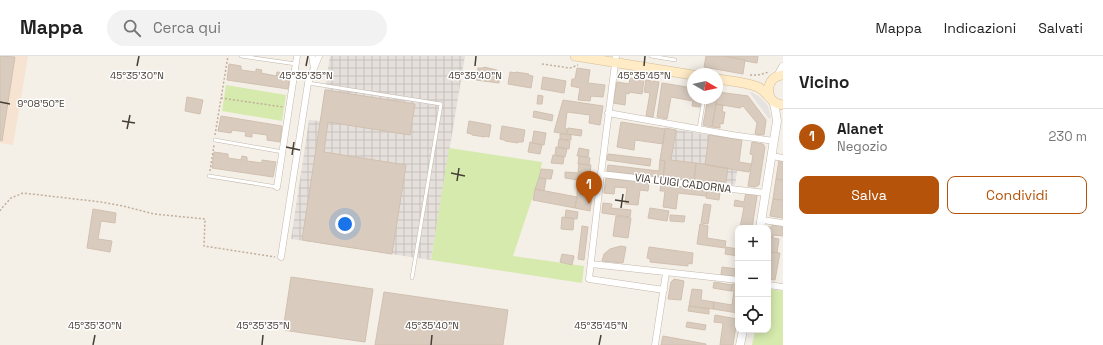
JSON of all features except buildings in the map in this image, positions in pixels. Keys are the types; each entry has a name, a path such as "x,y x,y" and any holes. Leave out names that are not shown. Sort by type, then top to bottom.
{"main road":[{"path":"576,60 615,59 687,74"},
{"path":"723,79 749,80 758,84 776,75"},
{"path":"771,99 768,88 776,75"},
{"path":"749,80 764,90 777,104 783,105"}],"street":[{"path":"277,187 297,56"},
{"path":"312,56 314,68"},
{"path":"281,258 308,83 319,56"},
{"path":"615,59 589,279 664,290"},
{"path":"776,75 783,66"},
{"path":"771,99 775,108 777,121 761,224 783,224"},
{"path":"777,121 783,112"},
{"path":"608,113 774,141"},
{"path":"772,156 783,158"},
{"name":"VIA LUIGI CADORNA","path":"601,174 766,193"},
{"path":"591,264 735,280"},
{"path":"655,345 666,273"},
{"path":"771,285 783,287"},
{"path":"740,345 742,333"}],"lane":[{"path":"241,56 296,64"},
{"path":"651,56 675,60"},
{"path":"308,83 441,104 412,278"},
{"path":"699,129 703,104"},
{"path":"214,140 283,152"},
{"path":"209,176 277,187"}],"path":[{"path":"209,176 228,56"},
{"path":"542,64 570,68 576,60"},
{"path":"749,80 758,75 776,75"},
{"path":"221,98 289,108"},
{"path":"0,211 11,198 23,193 101,202 154,214 205,219 204,246 281,258"}],"shaded area":[{"path":"0,56 28,56 13,145 0,143"},
{"path":"330,56 465,56 431,260 291,239 309,120 320,121"},
{"path":"752,92 761,98 768,106 771,117 769,119 750,93"},
{"path":"665,128 742,140 735,185 663,178 665,161"}],"green space":[{"path":"226,85 286,95 282,121 222,111"},
{"path":"449,148 542,162 539,178 513,256 584,266 582,283 431,260"},
{"path":"771,289 783,291 783,345 752,345 754,333 771,333"}],"place":[{"name":"Alanet","path":"589,204"}]}
